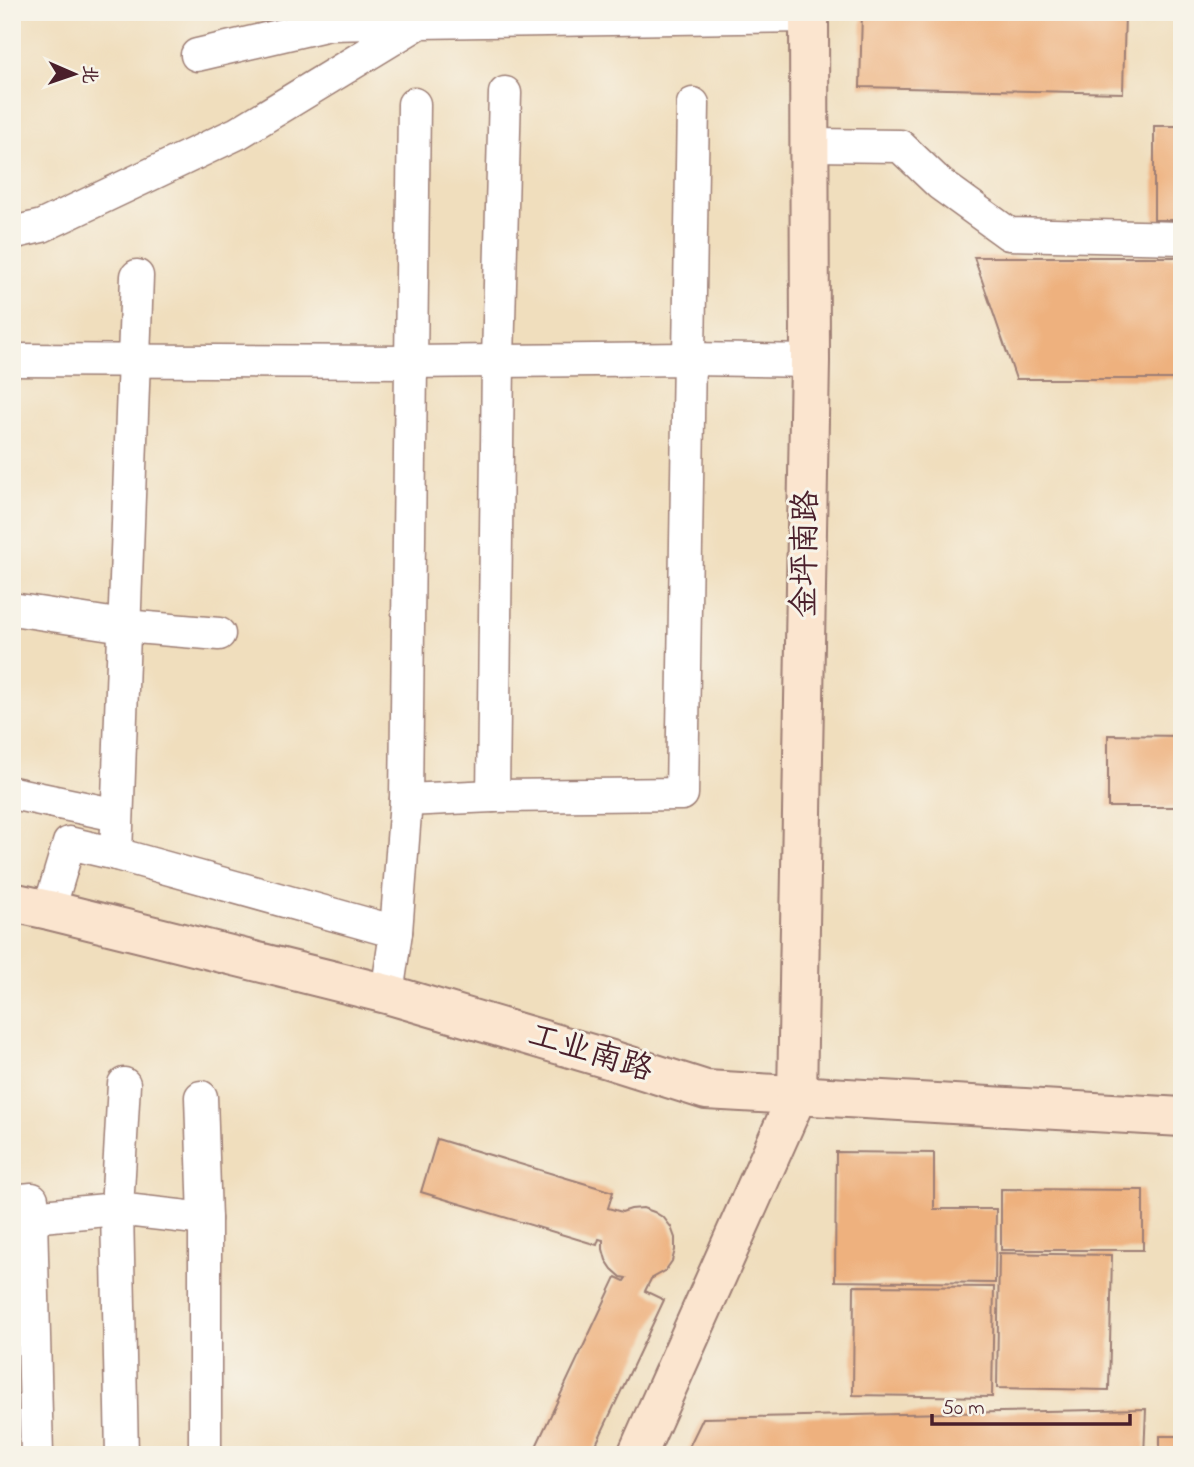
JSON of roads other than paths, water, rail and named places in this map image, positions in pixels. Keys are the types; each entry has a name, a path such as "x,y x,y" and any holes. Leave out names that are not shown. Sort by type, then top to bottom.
{"street":[{"path":"197,54 331,18 420,22 810,14"},
{"name":"金坪南路","path":"797,1096 810,361 810,14"},
{"path":"12,233 42,226 237,133 420,22"},
{"path":"493,796 498,360 505,93"},
{"path":"387,994 396,932 406,800 414,104"},
{"path":"406,800 493,796 682,794 693,104"},
{"path":"810,145 900,146 940,184 1009,234 1182,238"},
{"path":"116,854 137,276"},
{"path":"12,360 810,361"},
{"path":"12,610 124,626 219,634"},
{"path":"12,793 117,816"},
{"path":"49,909 69,843 396,932"},
{"name":"工业南路","path":"12,902 387,994 706,1090 1182,1117"},
{"path":"122,1455 117,1209 124,1084"},
{"path":"637,1455 797,1096"},
{"path":"201,1097 205,1219 205,1455"},
{"path":"37,1455 22,1209 117,1209 205,1219"}]}
